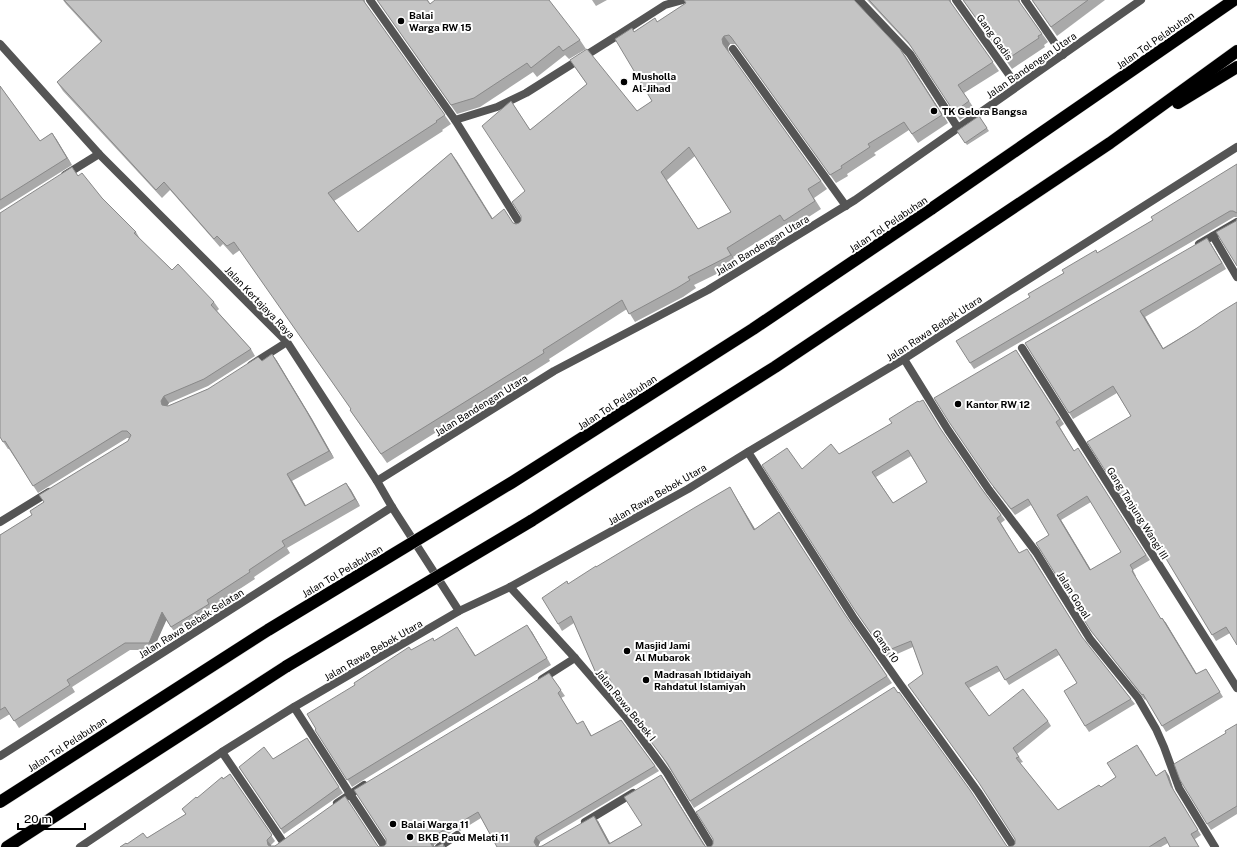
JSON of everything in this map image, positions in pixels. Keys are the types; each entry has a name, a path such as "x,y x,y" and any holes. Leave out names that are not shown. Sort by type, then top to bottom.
{"highway":[{"name":"Jalan Tol Pelabuhan","path":"0,802 268,630 511,483 753,329 931,209 1234,0"},
{"path":"7,847 287,666 531,521 775,367 1110,143 1237,51"},
{"path":"1110,143 1237,67"}],"street":[{"path":"370,0 455,120 522,227"},
{"path":"455,120 497,107 526,93 665,5 683,0"},
{"path":"859,0 910,54 958,128"},
{"name":"Gang Gadis","path":"956,0 1017,86"},
{"path":"1025,0 1063,55"},
{"name":"Jalan Bandengan Utara","path":"378,481 554,371 708,290 846,206 1141,0"},
{"name":"Jalan Kertajaya Raya","path":"0,44 99,154 287,342 378,481 392,507 459,611"},
{"path":"732,49 846,206"},
{"name":"Jalan Rawa Bebek Utara","path":"80,847 222,752 294,707 459,611 510,587 688,489 904,359 1237,147"},
{"path":"60,178 99,154"},
{"path":"1192,248 1237,222"},
{"path":"1213,236 1237,277"},
{"path":"243,371 287,342"},
{"name":"Gang Tanjung Wangi III","path":"1022,348 1237,688"},
{"name":"Jalan Gopal","path":"904,359 934,399 948,430 989,490 1036,552 1090,639 1138,698 1156,729 1179,788 1215,847"},
{"name":"Gang 10","path":"748,452 896,686 978,792 1014,847"},
{"path":"0,522 58,486"},
{"name":"Jalan Rawa Bebek Selatan","path":"0,756 392,507"},
{"name":"Jalan Rawa Bebek I","path":"510,587 575,658 626,717 663,775 696,813 712,847"},
{"path":"534,683 575,658"},
{"path":"294,707 386,847"},
{"path":"222,752 286,840 276,847"},
{"path":"331,807 370,782"},
{"path":"576,828 641,789"},
{"path":"439,847 457,835"}],"building":[{"path":"64,0 363,0 445,115 436,121 437,122 328,193 358,232 451,153 492,219 504,209 513,223 519,223 521,221 521,216 512,202 525,191 482,126 511,101 530,130 587,84 570,60 587,49 637,111 652,101 615,39 632,28 634,32 655,18 657,22 686,3 684,0 854,0 900,49 942,115 912,134 904,122 868,144 870,147 830,175 731,37 729,35 724,36 722,39 723,44 821,181 808,189 815,201 784,221 780,215 727,248 731,255 688,277 690,280 629,314 622,300 543,350 544,353 381,454 234,242 227,246 217,236 214,239 164,182 156,190 57,82 102,41","holes":["689,147 731,212 698,229 661,172"]},
{"path":"377,0 427,0 430,4 435,0 549,0 580,40 563,51 559,46 531,68 527,63 474,98 451,105"},
{"path":"869,0 949,0 993,62 958,85 969,101 954,112 908,42"},
{"path":"963,0 1018,0 1042,34 1038,36 1039,38 1006,60"},
{"path":"1032,0 1088,0 1051,27"},
{"path":"0,86 40,141 52,133 67,158 0,200"},
{"path":"979,116 987,128 965,143 957,131"},
{"path":"1237,164 1237,213 1230,211 970,363 956,341 1030,297 1028,294 1064,273 1062,270 1096,250 1097,253 1153,220 1151,217"},
{"path":"72,167 78,176 82,173 102,198 136,232 134,233 172,270 178,264 214,302 211,305 251,349 204,379 164,396 161,401 162,405 168,406 208,389 258,357 262,361 272,354 329,451 287,474 305,506 346,483 355,499 282,541 285,546 249,570 250,572 207,600 209,604 171,627 162,612 149,643 125,643 67,680 70,685 14,721 5,707 0,710 0,535 32,515 30,511 44,502 39,495 128,441 131,435 127,431 122,431 33,486 5,441 3,442 0,437 0,213"},
{"path":"1237,219 1237,266 1216,232"},
{"path":"1207,238 1222,263 1140,311 1163,349 1237,302 1237,645 1226,627 1212,635 1159,547 1155,549 1087,442 1131,416 1113,386 1069,413 1025,343"},
{"path":"1016,350 1060,419 1056,422 1074,451 1078,448 1146,555 1130,565 1133,570 1132,571 1196,674 1206,669 1220,692 1162,726 1143,694 1142,695 1091,631 1036,543 1049,535 1028,499 1011,509 990,482 934,398","holes":["1087,496 1121,552 1090,570 1057,515"]},
{"path":"923,400 940,428 1001,515 997,518 1019,553 1027,549 1082,637 1131,699 1085,726 1064,691 1077,683 1056,649 1005,680 997,666 965,683 989,716 1023,689 1048,721 1013,748 1019,757 1016,758 1058,810 1099,785 1101,787 1116,777 1107,763 1137,745 1156,776 1165,770 1171,786 1198,830 1191,834 1199,847 1170,847 1165,837 1149,847 1008,847 1015,844 1015,839 979,783 908,685 923,674 911,641 884,652 854,609 762,465 787,448 802,469 831,444 839,454 892,423 889,419 918,401","holes":["908,450 927,482 893,503 872,472"]},
{"path":"730,487 754,530 779,512 844,613 887,676 690,801 667,763 618,698 606,671 598,675 595,671 571,616 558,624 542,598 567,581 568,584"},
{"path":"527,625 547,658 347,780 315,730 316,729 307,714 355,685 354,683 409,647 411,650 433,638 434,641 457,627 475,656"},
{"path":"549,673 561,690 558,693 577,724 583,721 591,736 621,720 655,766 536,837 534,842 537,847 497,847 478,812 456,825 450,825 430,840 433,847 379,847 386,844 386,839 354,790"},
{"path":"894,687 970,790 1008,847 711,847 713,844 713,839 696,812"},
{"path":"1237,724 1237,806 1207,824 1180,780 1174,764 1226,733 1225,731"},
{"path":"307,738 339,787 281,829 239,767 264,747 273,759"},
{"path":"230,774 272,835 267,840 268,845 270,846 275,846 345,796 379,847 120,847 143,833 147,838 186,814 182,809 222,777 223,779"},
{"path":"661,775 706,847 537,847 542,846 594,816 609,844 642,825 624,797"},
{"path":"443,843 444,847 433,847"}],"place":[{"name":"Balai Warga RW 15","path":"401,21"},
{"name":"Musholla Al-Jihad","path":"624,82"},
{"name":"TK Gelora Bangsa","path":"934,111"},
{"name":"Kantor RW 12","path":"958,404"},
{"name":"Masjid Jami Al Mubarok","path":"627,651"},
{"name":"Madrasah Ibtidaiyah Rahdatul Islamiyah","path":"646,680"},
{"name":"Balai Warga 11","path":"393,824"},
{"name":"BKB Paud Melati 11","path":"410,837"}]}
